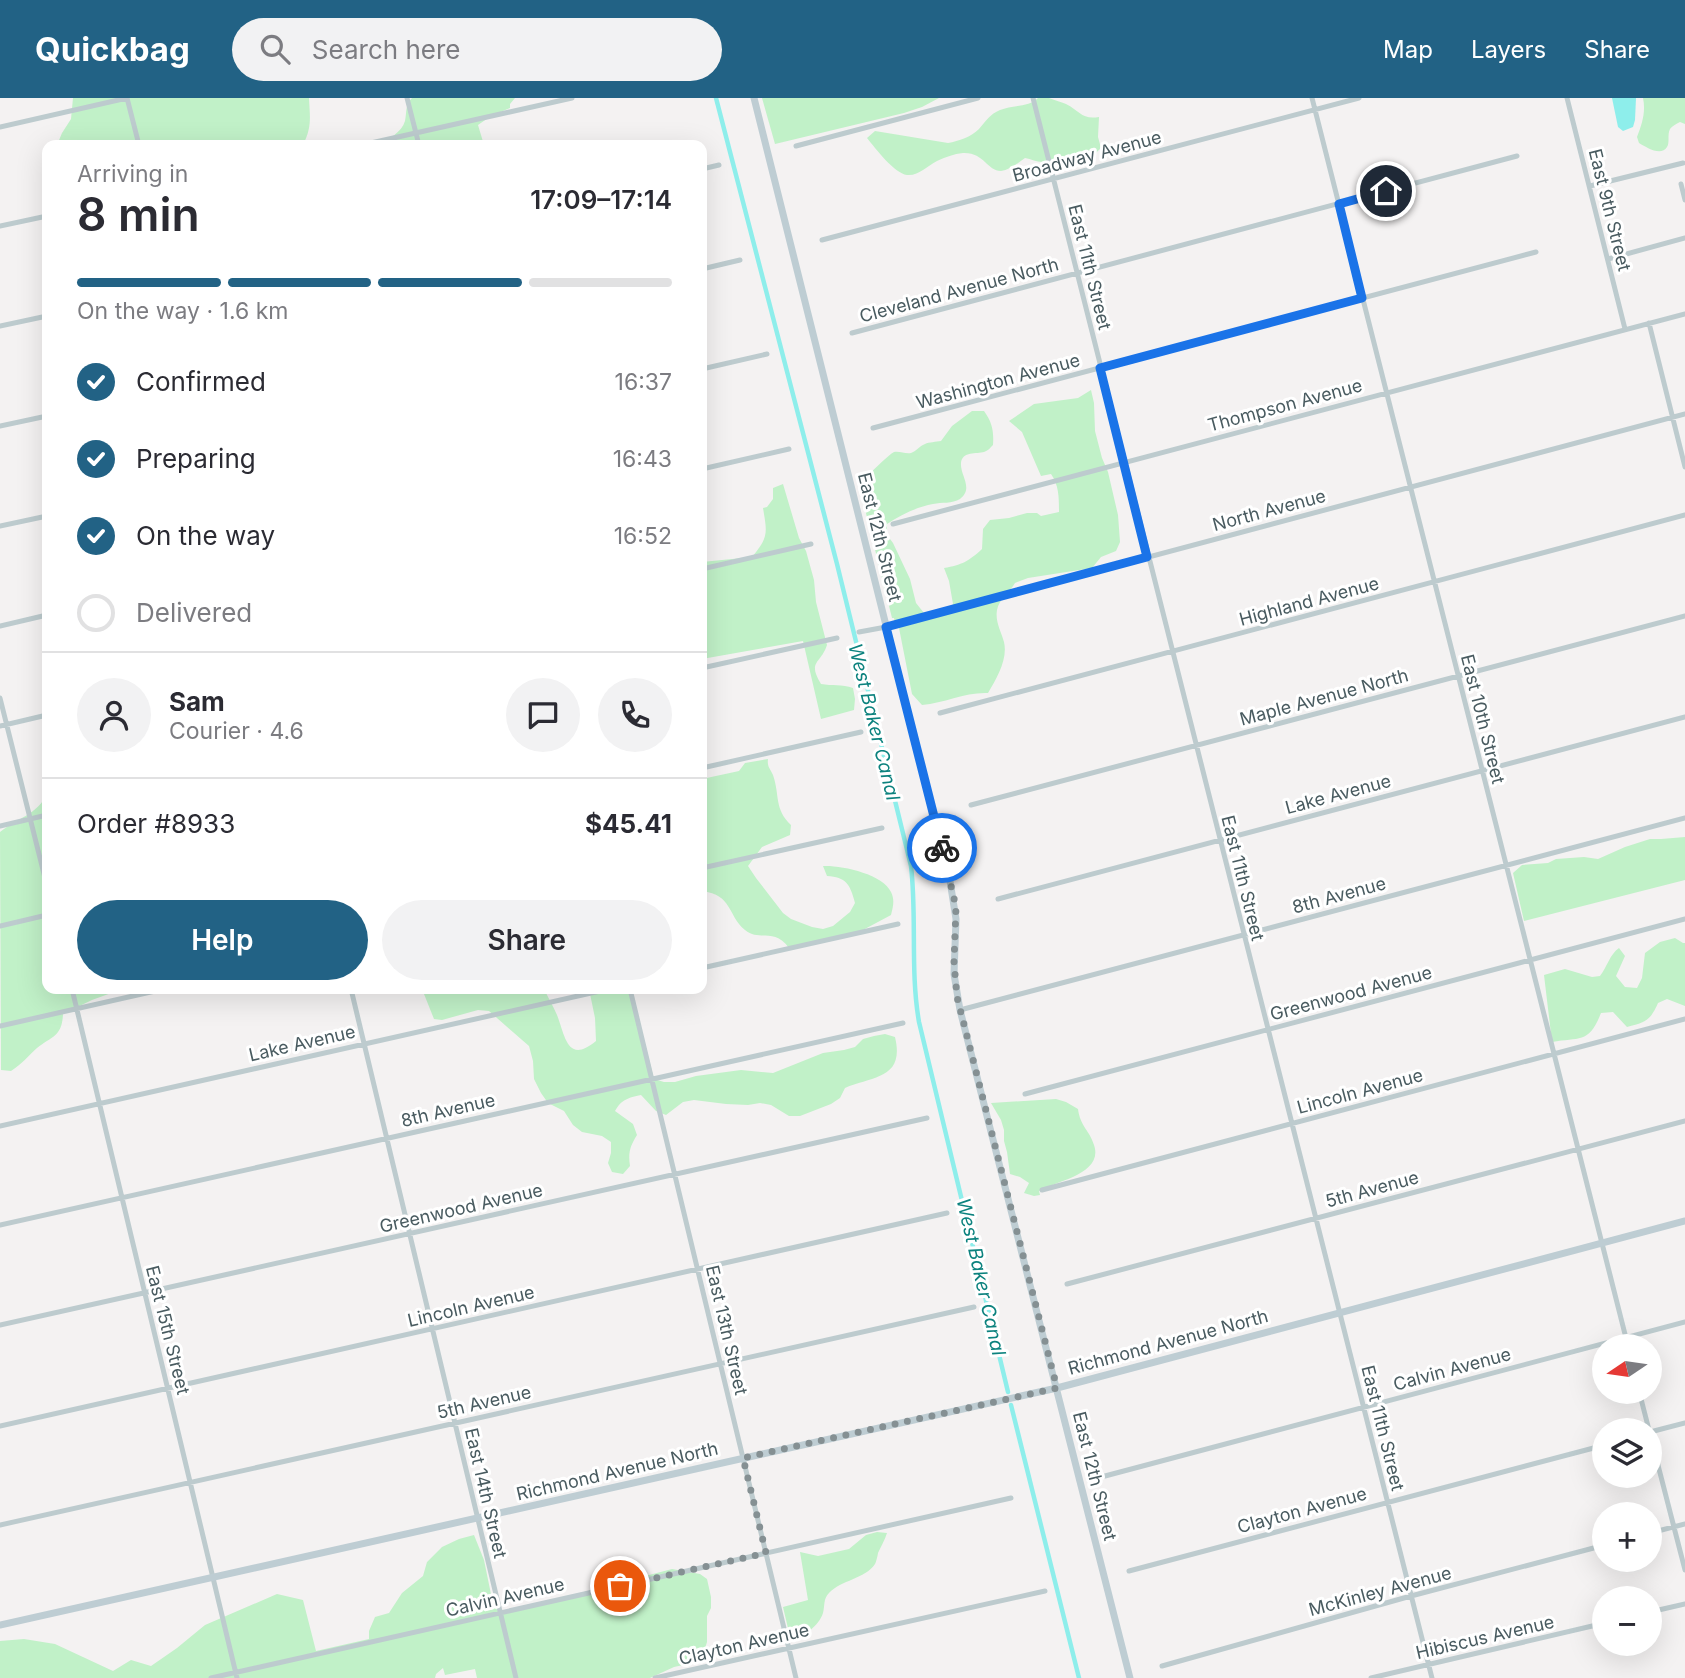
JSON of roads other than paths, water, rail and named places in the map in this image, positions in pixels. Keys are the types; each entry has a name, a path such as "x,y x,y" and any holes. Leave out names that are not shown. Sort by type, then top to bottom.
{"street":[{"path":"0,127 127,98 138,140"},
{"path":"407,98 418,140"},
{"path":"384,140 572,98"},
{"name":"East 12th Street","path":"754,98 955,901 954,974 960,1010 1130,1678"},
{"path":"796,146 978,98"},
{"name":"East 11th Street","path":"1033,98 1432,1678"},
{"name":"East 10th Street","path":"1312,98 1625,1334"},
{"name":"Broadway Avenue","path":"822,240 1359,98"},
{"name":"East 9th Street","path":"1567,98 1625,329"},
{"name":"Cleveland Avenue North","path":"852,333 1517,156"},
{"path":"1590,187 1683,163"},
{"path":"707,168 719,165"},
{"path":"1681,184 1685,200"},
{"path":"0,226 42,217"},
{"path":"1608,258 1685,237"},
{"name":"Washington Avenue","path":"873,429 1536,252"},
{"path":"707,268 740,260"},
{"name":"Thompson Avenue","path":"893,524 1685,313"},
{"path":"0,326 42,317"},
{"path":"1649,323 1685,467"},
{"path":"707,368 767,354"},
{"name":"North Avenue","path":"859,632 1685,414"},
{"path":"0,426 42,417"},
{"path":"707,468 789,449"},
{"name":"Highland Avenue","path":"940,713 1685,515"},
{"path":"0,526 42,517"},
{"path":"707,568 811,544"},
{"path":"0,626 42,616"},
{"name":"Maple Avenue North","path":"971,806 1685,616"},
{"path":"707,667 837,638"},
{"path":"0,698 3,725 42,865"},
{"path":"3,725 42,716"},
{"name":"Lake Avenue","path":"998,899 1685,717"},
{"path":"707,767 861,732"},
{"path":"0,826 42,816"},
{"name":"8th Avenue","path":"960,1010 1685,818"},
{"path":"707,867 882,828"},
{"path":"0,926 42,916"},
{"name":"Greenwood Avenue","path":"1025,1094 1685,919"},
{"path":"707,967 898,924"},
{"name":"East 15th Street","path":"73,994 237,1675"},
{"path":"0,1026 142,994"},
{"name":"East 14th Street","path":"352,994 516,1678"},
{"name":"Lake Avenue","path":"0,1125 587,994"},
{"name":"East 13th Street","path":"631,994 796,1678"},
{"name":"Lincoln Avenue","path":"1042,1190 1685,1019"},
{"name":"8th Avenue","path":"0,1225 903,1023"},
{"name":"Greenwood Avenue","path":"0,1325 927,1118"},
{"name":"5th Avenue","path":"1066,1284 1685,1121"},
{"name":"Lincoln Avenue","path":"0,1426 947,1213"},
{"name":"Richmond Avenue North","path":"0,1625 1057,1388 1685,1221"},
{"name":"5th Avenue","path":"0,1525 974,1307"},
{"name":"Calvin Avenue","path":"1641,1334 1685,1322"},
{"name":"Calvin Avenue","path":"1105,1476 1592,1347"},
{"path":"1662,1429 1685,1423"},
{"name":"Clayton Avenue","path":"1129,1571 1592,1447"},
{"path":"1662,1480 1685,1570"},
{"name":"Calvin Avenue","path":"211,1678 237,1675 1011,1498"},
{"path":"1662,1530 1685,1524"},
{"name":"McKinley Avenue","path":"1162,1665 1592,1548"},
{"name":"Clayton Avenue","path":"655,1678 1045,1591"},
{"path":"1662,1609 1685,1604"},
{"name":"Hibiscus Avenue","path":"1371,1678 1592,1626"}],"water":[{"path":"1612,98 1636,98 1633,127 1623,131 1618,127"}],"waterway":[{"name":"West Baker Canal","path":"716,98 837,564 911,866 919,1022 1008,1392"},
{"name":"West Baker Canal","path":"1011,1405 1079,1678"}]}
